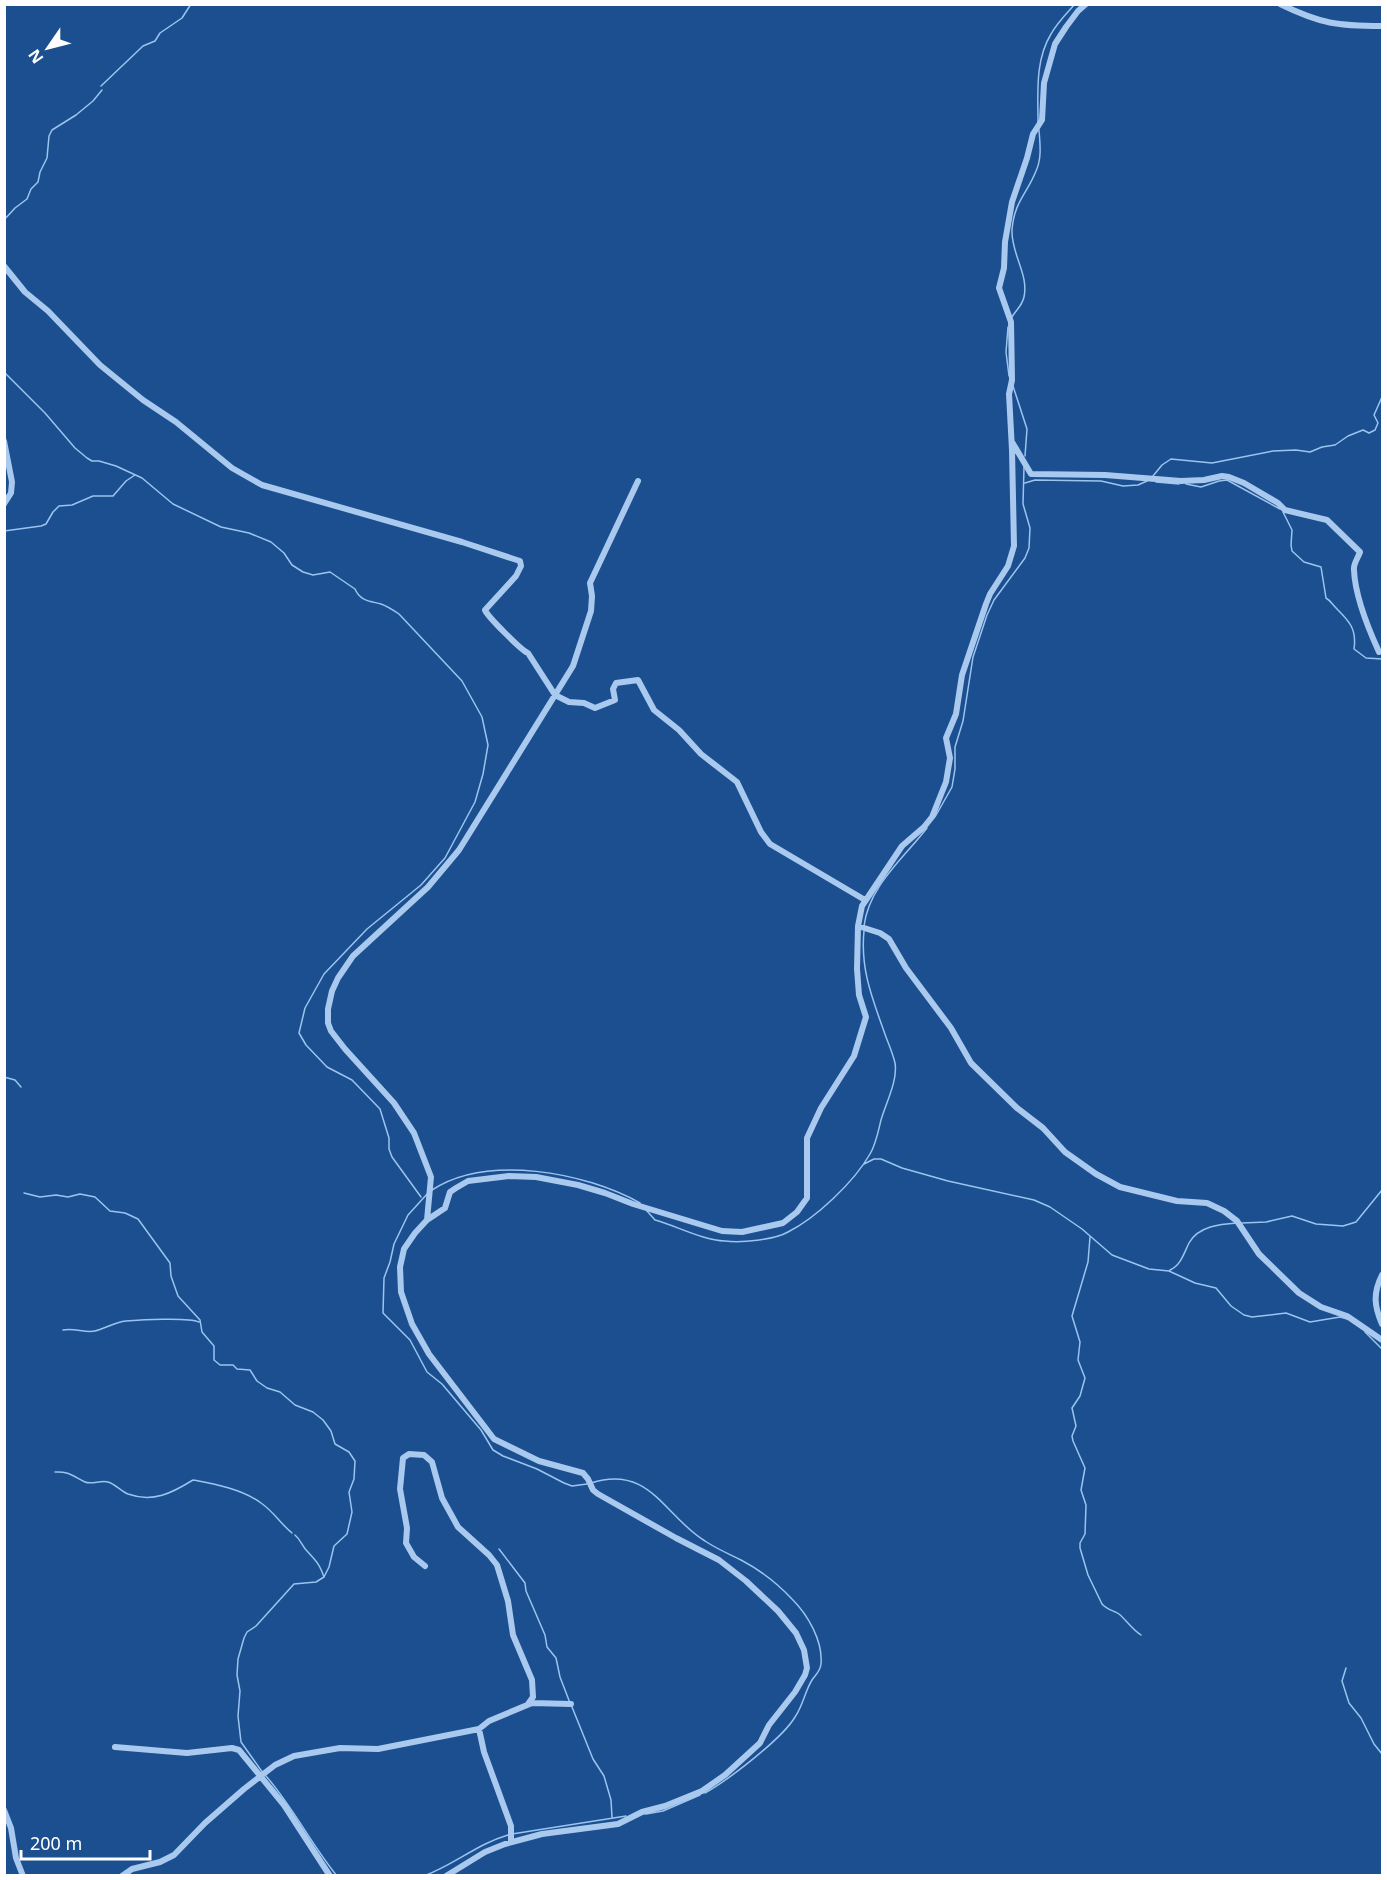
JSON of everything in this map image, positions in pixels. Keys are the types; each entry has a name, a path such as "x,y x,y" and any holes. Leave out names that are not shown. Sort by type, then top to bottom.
{"street":[{"path":"446,1875 485,1852 512,1842 542,1834 618,1824 642,1812 683,1800 711,1785 760,1743 801,1682 807,1668 801,1642 791,1625 746,1581 719,1560 598,1494 583,1473 539,1461 494,1439 429,1354 415,1331 404,1304 400,1279 401,1258 415,1233 427,1220 445,1208 450,1192 461,1184 477,1179 509,1176 544,1178 578,1185 722,1231 742,1232 765,1228 790,1219 807,1198 807,1138 821,1108 854,1056 866,1017 859,995 858,926 865,900 902,846 932,817 943,790 950,758 946,738 956,714 962,675 990,594 1004,573 1013,553 1009,394 1012,380 1011,322 999,288 1004,268 1005,242 1012,202 1028,158 1033,134 1042,120 1044,83 1055,44 1086,4"},
{"path":"1280,4 1318,21 1346,26 1383,26"},
{"path":"4,266 25,292 48,311 100,364 143,400 176,422 241,474 262,485 462,542 519,561 521,567 516,576 485,610 492,621 528,654 555,695 569,702 584,703 595,708 615,700 613,689 616,683 638,680 654,710 679,730 701,754 737,782 761,832 770,844 865,900"},
{"path":"4,441 12,482 11,493 4,504"},
{"path":"1012,442 1031,474 1105,475 1181,481 1229,477 1278,503 1285,510 1327,520 1360,552 1354,569 1357,590 1362,610 1379,652"},
{"path":"427,1220 432,1184 424,1155 411,1126 399,1110 331,1031 328,1023 328,1009 332,991 353,956 428,887 459,850 575,662 589,620 592,604 590,583 638,481"},
{"path":"858,926 880,933 889,939 906,968 951,1028 971,1063 1017,1108 1043,1128 1065,1152 1096,1174 1120,1187 1177,1201 1207,1203 1224,1211 1237,1221 1259,1254 1299,1293 1321,1307 1352,1319 1383,1340"},
{"path":"1383,1275 1378,1284 1375,1302 1377,1313 1383,1324"},
{"path":"425,1566 411,1552 406,1543 407,1528 400,1485 403,1458 409,1454 424,1455 432,1462 442,1498 458,1527 497,1565 508,1601 513,1635 532,1680 532,1696 528,1704"},
{"path":"122,1875 132,1869 160,1862 174,1855 210,1819 275,1765 294,1756 340,1748 378,1749 479,1729 494,1718 528,1704 555,1702 571,1704"},
{"path":"479,1729 484,1752 512,1826 512,1842"},
{"path":"115,1748 187,1753 232,1748 242,1753 284,1805 330,1875"},
{"path":"4,1810 8,1817 16,1858 23,1875"}],"waterway":[{"path":"101,86 143,46 155,41 160,33 182,18 191,4"},
{"path":"1038,122 1038,77 1042,55 1053,30 1075,4"},
{"path":"4,220 27,199 31,189 38,182 47,158 49,136 52,130 76,115 102,90"},
{"path":"1012,317 1022,303 1025,289 1012,239 1013,220 1038,166 1039,130"},
{"path":"1008,327 1006,352 1009,376"},
{"path":"4,372 87,458 116,466 142,478 173,504 221,527 249,533 271,542 284,553 292,565 303,572 313,575 330,572 355,589 363,598 399,614 462,681 482,717 488,745 483,774 475,802 445,858 421,885 367,929 324,974 305,1008 299,1033 306,1045 327,1067 352,1080 380,1109 392,1157 421,1197"},
{"path":"1013,386 1027,429 1025,456"},
{"path":"1153,476 1162,465 1171,459 1212,463 1273,451 1310,452 1335,445 1363,430 1369,433 1375,430 1378,423 1374,415 1382,397"},
{"path":"935,817 952,787 955,747 963,721 973,657 987,615 994,600 1025,558 1029,548 1030,528 1023,504 1024,467"},
{"path":"4,531 46,524 59,506 72,505 93,496 113,496 126,481 135,475"},
{"path":"1025,483 1035,480 1101,481 1123,486 1138,485 1147,481"},
{"path":"1186,484 1201,487 1227,480 1280,509"},
{"path":"1156,482 1179,484"},
{"path":"1283,512 1292,530 1292,551 1304,562 1321,567 1326,598 1351,626 1355,642 1354,649 1366,658 1382,659"},
{"path":"864,926 867,912 880,886 927,828"},
{"path":"647,1211 655,1220 707,1238 732,1242 766,1239 782,1235 810,1218 834,1198 863,1165 877,1138 895,1070 893,1056 866,972 864,931"},
{"path":"4,1077 15,1080 21,1087"},
{"path":"864,1164 874,1159 881,1159 902,1168 948,1181 1034,1200 1050,1207 1082,1229 1112,1255 1149,1269 1169,1271 1195,1283 1216,1288 1231,1306 1244,1315 1252,1317 1286,1313 1310,1322 1340,1317 1347,1319"},
{"path":"432,1190 454,1179 480,1172 536,1171 592,1183 640,1203"},
{"path":"1242,1223 1266,1222 1292,1216 1316,1224 1343,1226 1356,1222 1382,1190"},
{"path":"24,1193 40,1197 56,1195 68,1197 80,1194 95,1197 110,1211 125,1213 138,1219 170,1263 171,1276 178,1296 200,1320 202,1332 214,1346 214,1360 220,1365 233,1365 237,1369 250,1370 257,1381 267,1388 280,1392 295,1405 313,1412 331,1431 335,1444 349,1452 355,1461 354,1479 349,1492 352,1512 347,1534 334,1546 324,1577 316,1582 294,1584 256,1626 247,1632 244,1638 238,1659 237,1675 240,1691 238,1716 241,1742 263,1773"},
{"path":"428,1193 408,1215 394,1244 384,1278 383,1313 410,1340 427,1372 442,1384 481,1430 493,1450 572,1486 587,1484"},
{"path":"1170,1270 1180,1262 1189,1243 1198,1233 1217,1225 1237,1223"},
{"path":"1090,1237 1088,1262 1072,1316 1080,1342 1078,1360 1085,1378 1080,1396 1072,1408 1076,1426 1072,1436 1073,1441 1085,1468 1081,1490 1086,1505 1085,1534 1080,1548 1088,1575 1102,1604 1119,1614 1141,1635"},
{"path":"63,1330 95,1331 126,1321 174,1319 199,1322"},
{"path":"1365,1332 1382,1349"},
{"path":"55,1472 68,1473 87,1483 108,1482 137,1497 154,1497 170,1493 193,1480 219,1485 245,1494 261,1503 292,1533"},
{"path":"591,1483 611,1479 628,1481 642,1486 655,1495 691,1531 718,1549 748,1564 775,1583 804,1613 820,1646 819,1671 788,1726 754,1758 705,1793"},
{"path":"295,1535 317,1562 324,1577"},
{"path":"499,1549 525,1583 526,1591 545,1635 547,1647 556,1658 560,1677 570,1703"},
{"path":"1346,1668 1342,1681 1349,1703 1361,1718 1374,1744 1382,1754"},
{"path":"572,1707 593,1759 604,1776 611,1800 612,1817"},
{"path":"266,1776 337,1876"},
{"path":"646,1814 663,1811 700,1795"},
{"path":"512,1834 626,1816"},
{"path":"424,1876 508,1835"}]}
